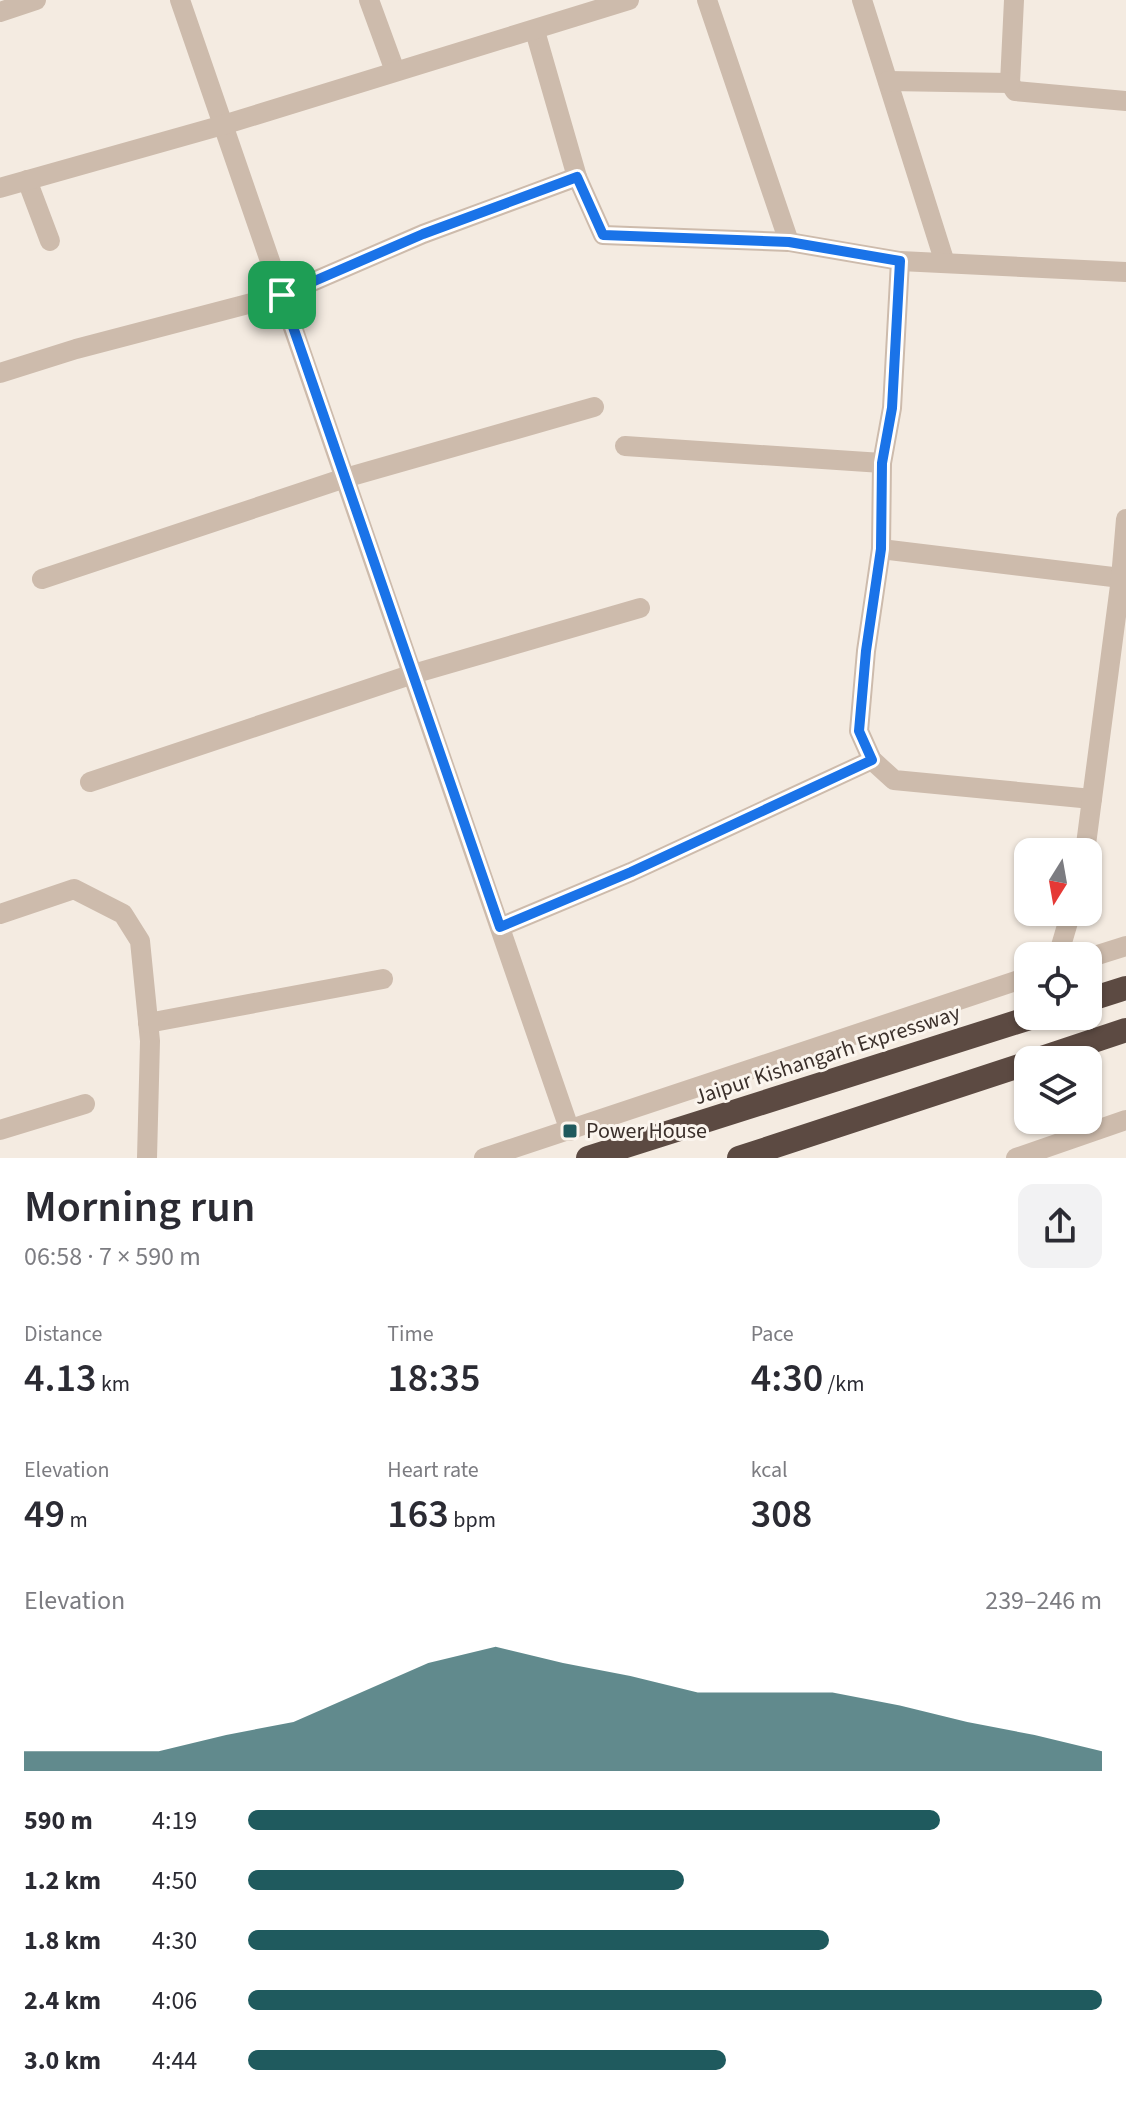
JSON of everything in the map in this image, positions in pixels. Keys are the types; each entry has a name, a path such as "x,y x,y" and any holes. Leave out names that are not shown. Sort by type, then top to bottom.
{"highway":[{"path":"1102,996 1126,988"},
{"name":"Jaipur Kishangarh Expressway","path":"588,1158 1014,1023"},
{"path":"1078,1046 1126,1030"},
{"path":"739,1158 1014,1068"}],"street":[{"path":"0,12 36,0"},
{"path":"180,0 570,1131"},
{"path":"369,0 395,71"},
{"path":"0,188 223,125 629,0"},
{"path":"707,0 789,242"},
{"path":"862,0 945,263"},
{"path":"1014,0 1010,83 1015,91 1126,101"},
{"path":"535,31 577,177 603,235 789,242 900,261 1126,272"},
{"path":"888,81 1010,83"},
{"path":"0,373 76,349 282,295 423,234 577,177"},
{"path":"27,180 50,241"},
{"path":"900,261 892,408 882,463 881,549 866,651 859,731 872,760 894,780 1092,799"},
{"path":"42,579 345,478 594,407"},
{"path":"625,446 882,463"},
{"path":"1087,838 1126,519"},
{"path":"881,549 1121,578"},
{"path":"90,782 413,674 640,608"},
{"path":"500,927 631,872 872,760"},
{"path":"0,914 74,889 123,914 140,941 150,1041 147,1158"},
{"path":"1102,954 1126,946"},
{"path":"148,1023 383,979"},
{"path":"484,1158 1014,982"},
{"path":"0,1130 85,1104"},
{"path":"1016,1158 1126,1120"}],"place":[{"name":"Power House","path":"570,1131"}],"route":[{"path":"577,177 603,235 789,242 900,261 892,408 882,463 881,549 866,651 859,731 872,760 631,872 500,927 282,295 423,234 577,177"}]}
